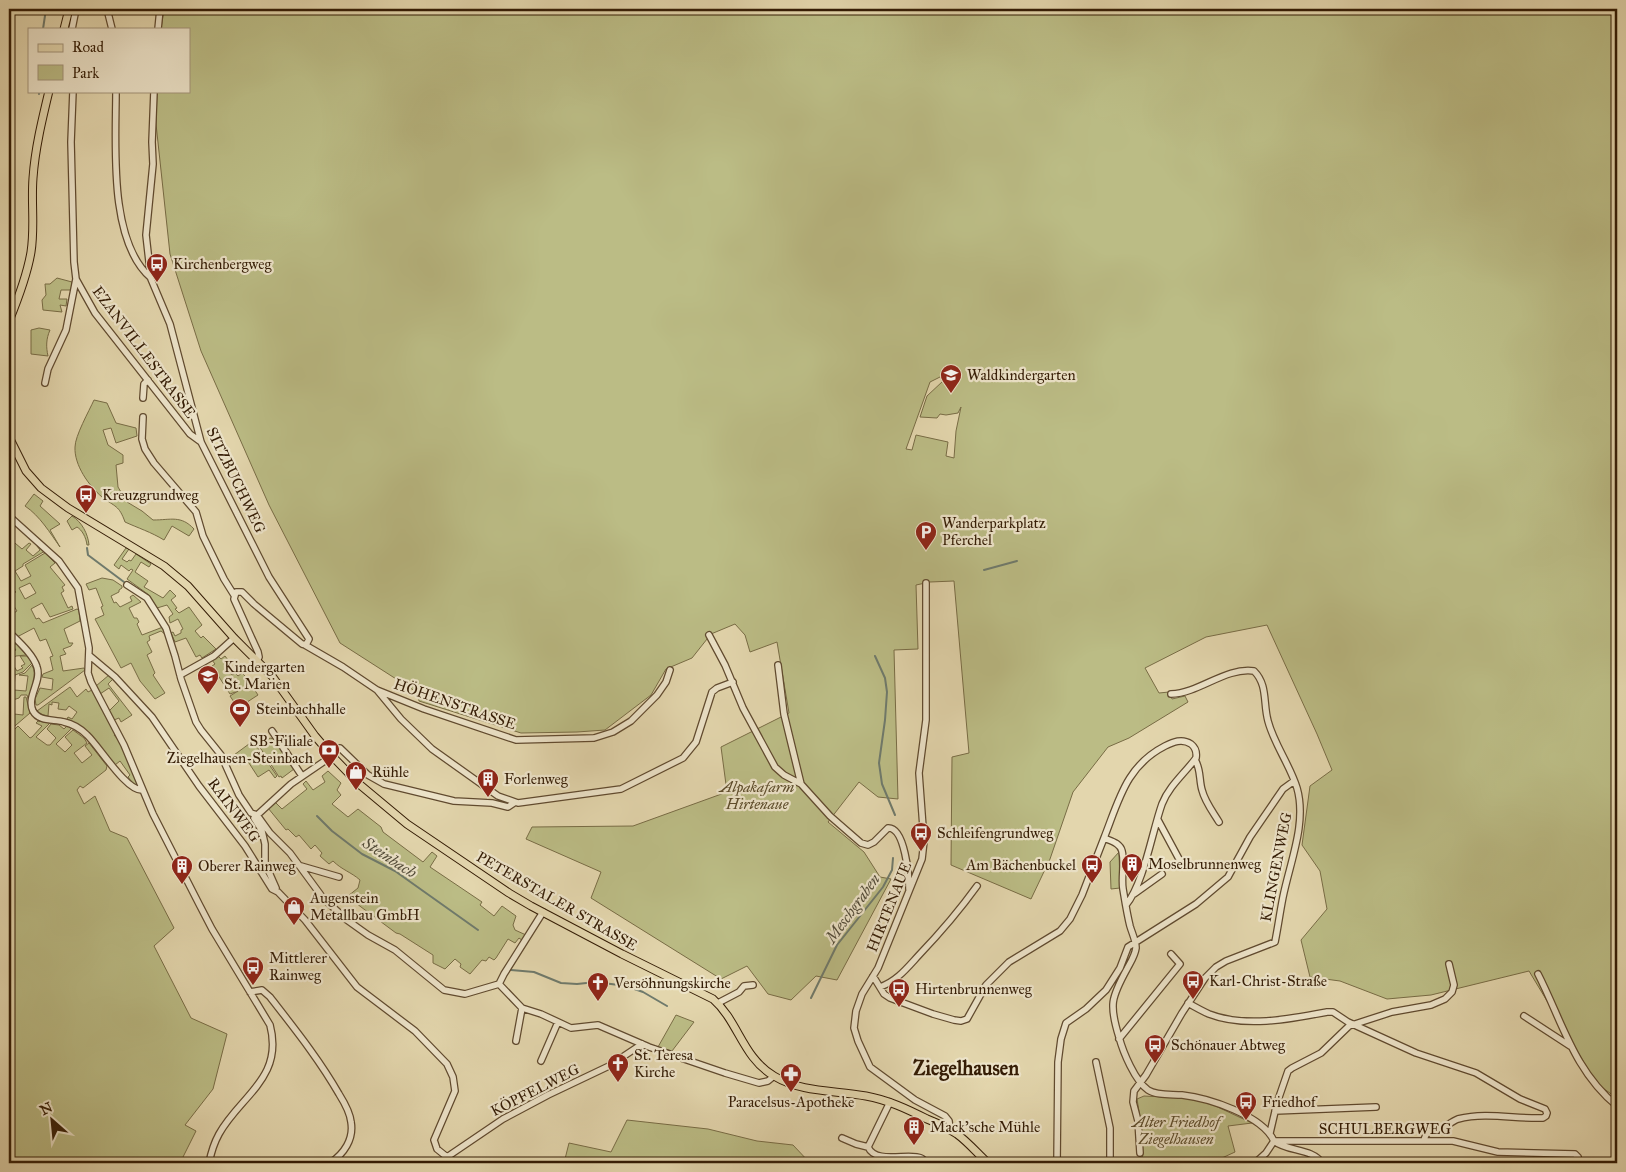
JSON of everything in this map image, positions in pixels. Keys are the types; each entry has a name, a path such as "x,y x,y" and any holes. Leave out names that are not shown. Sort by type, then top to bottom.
{"main road":[{"path":"64,28 69,9"},
{"path":"9,321 24,282 31,253 34,225 32,179 49,92"},
{"name":"PETERSTALER STRASSE","path":"9,437 12,452 40,488 74,512 173,573 194,591 234,638 258,661 331,755 359,784 407,824 509,893 664,976 708,995 718,1003 750,1054 774,1076 789,1084 813,1090 864,1096 890,1102 950,1130 988,1163"}],"street":[{"path":"72,28 76,9"},
{"path":"107,9 112,28"},
{"path":"158,28 160,9"},
{"name":"EZANVILLESTRASSE","path":"73,92 71,142 73,243 76,278 95,313 190,434 201,442"},
{"path":"116,92 115,163 120,213 128,243 142,268 151,279"},
{"name":"SITZBUCHWEG","path":"154,92 153,164 146,235 151,279 170,324 201,442 269,577 309,637 309,642 305,645"},
{"path":"45,383 48,369 66,330 76,278"},
{"path":"143,398 144,384 148,380"},
{"path":"143,417 142,440 145,449 154,463 196,512 203,536 224,580 234,594 236,606 258,652 258,661"},
{"path":"9,516 59,561 79,591 90,656 88,671 90,679 124,745 154,817 210,925 270,1025 272,1056 263,1078 219,1134 209,1163"},
{"name":"HIRTENAUE","path":"926,583 926,720 919,773 924,841 922,859 873,976 862,994 854,1021 855,1034 870,1067 923,1104 945,1116 949,1121 950,1130"},
{"path":"127,585 146,598 169,636 198,726 221,755 246,806 252,814 257,815 270,833 301,866 323,898 347,920 363,932 395,950 439,987 465,994 500,984"},
{"path":"234,594 238,591 242,592 258,608 305,645"},
{"path":"9,632 32,658 38,668 38,678 31,701 34,713 42,718 65,722 79,729 90,738 106,759 133,788 142,790"},
{"path":"709,635 775,767 784,775 801,784 834,820 861,843 871,844 888,828 893,827 902,841 910,891"},
{"path":"180,675 214,656 234,638"},
{"name":"HÖHENSTRASSE","path":"305,645 377,690 424,709 510,738 530,740 594,738 618,729 638,715 661,691 670,670"},
{"name":"RAINWEG","path":"90,656 115,678 152,717 199,786 245,846 272,889 278,892 305,920 357,987 415,1031 447,1064 453,1077 455,1091 439,1125 434,1143 437,1149 447,1156"},
{"path":"778,665 784,714 801,784"},
{"name":"KLINGENWEG","path":"1171,694 1184,693 1235,672 1254,670 1264,687 1267,720 1297,788 1300,810 1298,829 1275,942 1220,964 1205,978 1188,1003"},
{"path":"377,690 401,719 432,749 498,796 514,803 523,803 621,789 683,758 696,742 712,692 732,682"},
{"path":"272,731 302,776"},
{"path":"873,976 887,997 954,1020 965,1020 986,985 1009,962 1060,931 1070,919 1082,895 1126,782 1134,770 1146,758 1172,743 1183,741 1195,749 1197,754 1195,760 1170,789 1162,803 1135,891 1126,905"},
{"path":"278,892 265,863 263,835 254,818 287,787 331,755 336,748 340,748 368,775 388,785 454,801 508,806 514,803"},
{"path":"1195,760 1198,765 1202,791 1219,822"},
{"path":"1057,1163 1057,1079 1064,1026 1091,1005 1106,990 1117,974 1128,946 1196,904 1228,877 1250,837 1283,789 1294,781"},
{"path":"1158,820 1179,859"},
{"path":"1104,838 1118,844 1122,850 1123,888 1135,943 1133,956 1112,1000 1114,1018 1124,1053 1141,1082 1152,1092 1210,1100 1257,1122 1280,1145 1317,1157 1322,1163"},
{"path":"301,866 339,877"},
{"path":"1135,891 1162,874"},
{"path":"880,987 892,982 900,975 944,929 978,886"},
{"path":"500,984 504,974 543,912"},
{"path":"1119,1039 1180,964 1171,954"},
{"path":"1270,1133 1275,1111 1289,1070 1297,1064 1319,1054 1343,1030 1353,1025 1392,1012 1432,1006 1445,999 1451,993 1454,985 1449,964"},
{"path":"1538,974 1572,1047 1589,1076 1617,1106"},
{"path":"500,984 522,1008 573,1028 598,1024 642,1044 757,1082 765,1082 774,1076"},
{"path":"718,1003 739,992 744,986 754,984"},
{"path":"250,992 262,990 270,997 321,1065 348,1111 352,1128 347,1146 330,1163"},
{"path":"1140,1153 1138,1121 1133,1098 1134,1091 1188,1003 1211,1015 1240,1020 1274,1021 1330,1012 1353,1025 1419,1055 1473,1072 1520,1099 1545,1109 1547,1113 1546,1117 1541,1118 1496,1116 1459,1119 1442,1128 1430,1130 1424,1141"},
{"path":"516,1041 522,1008"},
{"path":"1524,1016 1572,1047"},
{"path":"541,1061 558,1022"},
{"name":"KÖPFELWEG","path":"447,1156 503,1119 548,1095 601,1071 642,1044"},
{"path":"1096,1062 1110,1128 1110,1163"},
{"path":"868,1147 890,1102"},
{"path":"1275,1111 1376,1107"},
{"path":"842,1138 868,1147 878,1155 900,1158 918,1157 927,1163"},
{"path":"1255,1163 1266,1153 1274,1141"},
{"name":"SCHULBERGWEG","path":"1274,1141 1459,1141 1498,1152 1572,1154 1578,1156 1579,1161"},
{"path":"445,1163 447,1156"},
{"path":"1536,1163 1564,1160 1576,1163 1579,1161 1617,1162"}],"green space":[{"name":"Alpakafarm Hirtenaue","path":"164,9 1617,9 1617,1098 1597,1084 1529,971 1431,995 1387,999 1340,981 1310,977 1301,940 1327,909 1320,871 1302,845 1310,786 1332,770 1267,625 1206,637 1145,668 1159,693 1169,692 1172,699 1185,696 1188,702 1129,738 1108,747 1073,792 1050,859 1031,899 951,865 952,757 969,753 954,581 930,582 916,585 918,649 894,650 898,799 878,797 859,782 828,822 864,852 880,877 891,879 837,980 816,976 791,1000 768,994 747,966 721,979 591,898 601,872 526,839 532,827 633,826 727,792 721,747 789,713 777,642 750,652 745,635 735,624 711,634 692,658 666,669 651,695 605,730 521,733 419,701 418,693 340,643 269,505 201,351 170,254 156,124 157,92 190,92 190,28 161,28","holes":["948,373 955,380 943,381 927,396 920,417 937,418 940,414 958,413 961,407 956,431 954,458 946,456 948,442 916,435 912,450 906,449 930,382"]},
{"path":"57,278 72,282 71,290 61,290 59,299 67,299 66,306 60,305 62,312 43,310 42,300 46,295 45,284 50,284"},
{"path":"39,328 50,330 47,343 48,356 31,354 31,330"},
{"path":"94,400 107,403 116,423 136,428 137,436 116,443 111,428 103,430 108,445 123,455 123,463 116,465 118,487 127,502 153,520 175,519 185,522 194,529 189,536 172,526 164,540 125,522 119,509 102,497 87,481 77,461 75,447 80,430"},
{"path":"34,494 43,501 40,506 60,524 50,530 60,547 40,520 25,506"},
{"path":"72,516 84,529 89,545 87,545 85,537 79,528 77,527 72,530 67,521"},
{"path":"9,538 22,549 29,543 31,544 26,550 33,556 40,550 38,545 45,551 15,571 21,581 31,576 25,565 45,553 55,563 50,567 65,585 62,587 64,591 61,593 68,608 72,606 73,609 50,617 42,603 31,609 36,619 39,618 43,623 77,609 79,610 80,621 64,629 69,643 73,643 71,646 63,649 66,654 60,656 63,671 84,668 85,670 38,705 36,705 35,699 40,688 52,690 53,679 42,677 43,674 53,670 50,657 53,656 46,639 40,641 34,628 17,637 9,628 9,616 17,611 9,601 9,597 16,592 9,595","holes":["30,583 36,593 25,599 19,588"]},
{"path":"126,548 129,549 122,559 127,562 131,561 136,554 151,564 149,567 141,562 135,572 148,581 144,587 163,598 170,590 176,596 171,600 177,608 175,609 179,613 189,607 202,625 195,631 216,649 202,658 200,655 196,657 186,638 175,642 171,633 173,632 175,636 181,633 183,629 178,619 170,623 169,617 173,614 167,605 157,608 149,595 127,579 133,570 129,571 121,565 119,569 114,565"},
{"path":"102,578 113,580 122,586 119,592 111,596 114,603 116,602 120,607 132,601 130,597 133,595 141,602 129,608 134,618 137,618 139,622 137,624 142,635 163,627 166,635 161,631 149,636 150,640 147,642 152,652 147,655 155,673 153,675 165,693 155,699 140,681 131,663 121,668 95,619 104,615 101,607 103,606 96,588 89,590 86,584"},
{"path":"9,641 16,644 26,655 16,656 10,660 17,671 23,668 21,666 25,664 20,656 27,656 32,663 23,672 15,675 14,690 26,691 28,676 19,675 25,673 32,665 35,679 29,702 27,695 21,695 13,700 14,714 23,715 24,697 26,697 30,713 9,731 9,654 16,650"},
{"path":"218,656 221,659 225,656 228,660 224,664 232,675 235,673 238,676 242,673 251,682 258,695 238,708 230,696 238,691 230,694 212,666 215,664 212,660"},
{"path":"109,675 113,679 108,684 132,715 121,722 119,718 114,720 109,711 119,701 109,688 100,694 96,686"},
{"path":"70,687 77,697 86,689 88,692 92,690 114,735 120,742 138,786 136,787 128,777 130,775 120,761 115,765 82,727 67,719 68,717 72,719 77,712 69,706 66,710 58,709 59,703 52,702 52,705 49,704 48,716 37,711"},
{"path":"38,721 50,723 36,737 47,745 50,745 56,738 47,729 51,724 59,725 64,729 68,725 72,728 56,744 65,752 72,745 65,737 73,730 84,738 87,743 74,753 82,763 92,755 85,746 89,743 107,766 106,770 83,788 80,786 77,790 84,804 95,796 110,831 127,838 174,928 154,946 191,1018 227,1034 213,1089 185,1125 196,1131 180,1163 9,1163 9,735 18,726 30,738 42,726 36,723"},
{"path":"270,738 274,739 294,769 282,778 281,776 279,777 259,746"},
{"path":"253,741 277,776 275,778 269,770 258,777 247,760 240,765 234,755"},
{"path":"328,771 341,783 337,790 341,795 332,804 348,817 358,809 381,827 383,832 423,862 432,852 437,856 430,867 482,902 480,905 494,916 502,906 516,916 513,925 515,930 526,935 523,941 519,938 515,943 508,939 494,960 489,957 486,961 482,960 470,974 460,967 461,964 455,959 445,969 433,963 433,955 396,933 349,898 348,896 358,888 360,880 333,861 329,864 320,856 322,853 315,845 311,849 299,835 296,837 288,829 286,830 268,808 275,802 282,809 307,789 303,784 306,781 313,790 325,782 322,776"},
{"path":"1119,852 1120,888 1111,889 1110,862"},
{"path":"676,1015 694,1022 672,1051 658,1047"},
{"name":"Alter Friedhof Ziegelhausen","path":"1144,1096 1184,1098 1209,1103 1252,1123 1228,1126 1235,1152 1211,1163 1142,1163 1143,1136 1137,1099"},
{"path":"627,1120 708,1129 757,1141 793,1145 810,1163 564,1163 569,1143 611,1152"}],"waterway":[{"path":"43,28 46,9"},
{"name":"Steinbach","path":"87,548 88,555 124,582"},
{"path":"984,570 1017,561"},
{"name":"Meschgraben","path":"875,656 885,678 887,692 879,763 882,784 895,815"},
{"name":"Steinbach","path":"317,816 332,831 362,854 395,871 478,930"},
{"name":"Meschgraben","path":"811,998 837,945 883,887 892,870 893,858"},
{"name":"Steinbach","path":"511,970 534,972 561,983 596,982 626,986 643,992 667,1006"}],"place":[{"name":"Kirchenbergweg","path":"157,283"},
{"name":"Waldkindergarten","path":"951,394"},
{"name":"Kreuzgrundweg","path":"86,514"},
{"name":"Wanderparkplatz Pferchel","path":"926,551"},
{"name":"Kindergarten St. Marien","path":"208,695"},
{"name":"Steinbachhalle","path":"240,728"},
{"name":"SB-Filiale Ziegelhausen-Steinbach","path":"329,769"},
{"name":"Rühle","path":"356,791"},
{"name":"Forlenweg","path":"488,798"},
{"name":"Schleifengrundweg","path":"921,852"},
{"name":"Moselbrunnenweg","path":"1132,883"},
{"name":"Am Bächenbuckel","path":"1092,884"},
{"name":"Oberer Rainweg","path":"182,885"},
{"name":"Augenstein Metallbau GmbH","path":"294,926"},
{"name":"Mittlerer Rainweg","path":"253,986"},
{"name":"Karl-Christ-Straße","path":"1193,1000"},
{"name":"Versöhnungskirche","path":"598,1002"},
{"name":"Hirtenbrunnenweg","path":"899,1008"},
{"name":"Schönauer Abtweg","path":"1155,1064"},
{"name":"St. Teresa Kirche","path":"618,1083"},
{"name":"Paracelsus-Apotheke","path":"791,1093"},
{"name":"Friedhof","path":"1246,1121"},
{"name":"Mack'sche Mühle","path":"914,1146"}],"district":[{"name":"Ziegelhausen","path":"966,1068"}]}
